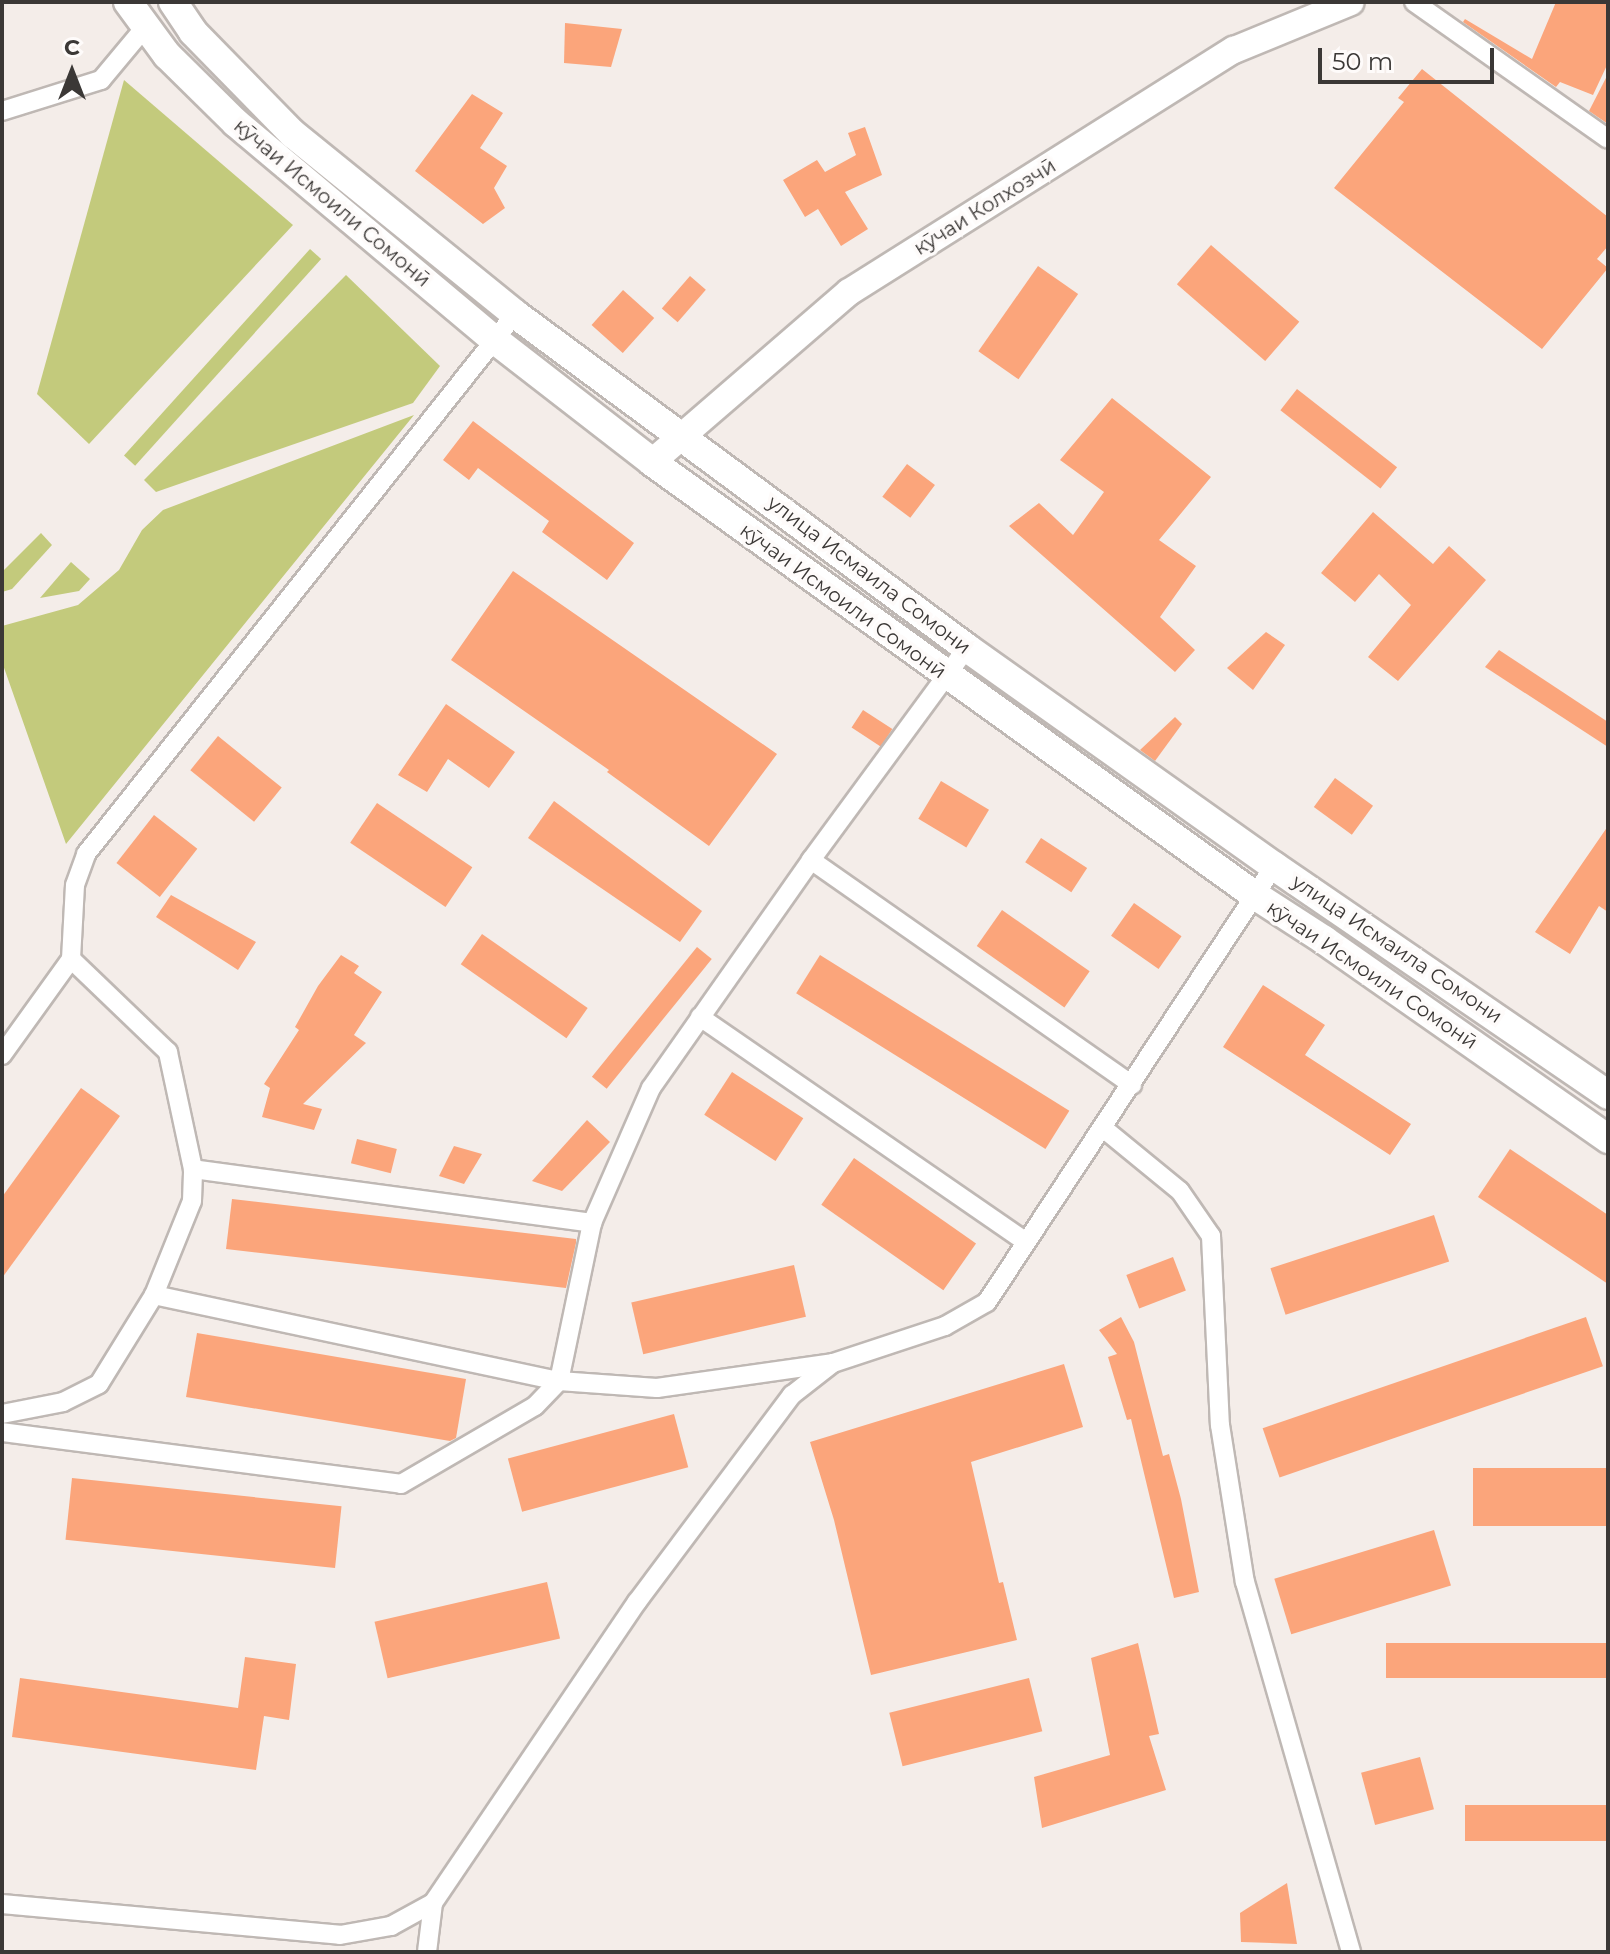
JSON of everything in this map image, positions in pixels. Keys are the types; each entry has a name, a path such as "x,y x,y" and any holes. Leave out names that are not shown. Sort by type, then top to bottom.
{"main road":[{"name":"кӯчаи Исмоили Сомонӣ","path":"128,2 167,55 236,123 495,340 652,462 945,676 1608,1139"},
{"name":"улица Исмаила Сомони","path":"173,2 193,32 293,134 515,314 683,435 967,648 1274,866 1346,912 1608,1095"},
{"name":"кӯчаи Колхозчӣ","path":"652,462 849,292 1234,50 1351,2"}],"street":[{"path":"1414,2 1608,139"},
{"path":"2,111 101,80 146,26"},
{"path":"2,1055 71,959 75,885 86,854 515,314"},
{"path":"2,1432 401,1484 535,1406 559,1381 592,1223 651,1088 811,860 967,648"},
{"path":"811,860 1132,1085"},
{"path":"154,1295 559,1381 657,1388 833,1363 945,1326 987,1302 1274,866"},
{"path":"2,1414 63,1402 99,1384 154,1295 192,1201 193,1169 168,1052 71,959"},
{"path":"700,1017 1026,1242"},
{"path":"1103,1128 1180,1191 1211,1236 1220,1425 1245,1582 1351,1952"},
{"path":"193,1169 592,1223"},
{"path":"2,1904 340,1935 391,1926 433,1903 646,1590 792,1395 833,1363"},
{"path":"427,1952 433,1903"}],"green space":[{"path":"124,80 293,225 89,444 37,394"},
{"path":"310,249 321,259 135,466 124,456"},
{"path":"346,275 440,366 413,403 156,492 144,480"},
{"path":"414,415 66,844 2,662 2,626 78,605 119,570 142,530 163,510"},
{"path":"41,533 52,545 12,589 2,592 2,572"},
{"path":"71,562 90,579 79,591 40,598"}],"building":[{"path":"1556,2 1608,2 1608,63 1593,95 1560,82 1556,87 1463,22 1465,19 1532,59"},
{"path":"565,23 622,29 611,67 564,63"},
{"path":"1422,69 1608,217 1608,246 1597,259 1608,268 1542,349 1334,188 1404,102 1398,98"},
{"path":"1608,74 1608,124 1589,111"},
{"path":"472,94 503,113 480,148 507,166 494,188 505,208 483,224 415,171"},
{"path":"865,127 882,175 845,192 868,229 841,246 818,209 805,217 783,180 817,160 825,172 856,155 848,133"},
{"path":"1211,245 1299,322 1265,361 1177,284"},
{"path":"1038,266 1078,294 1018,379 978,351"},
{"path":"690,276 706,290 678,322 662,308"},
{"path":"623,290 654,318 623,353 592,325"},
{"path":"1297,389 1397,467 1380,488 1280,410"},
{"path":"1112,398 1211,477 1159,540 1196,566 1160,617 1195,650 1175,672 1009,526 1039,503 1073,535 1104,492 1060,460"},
{"path":"473,421 634,543 607,580 542,532 549,521 478,468 469,480 443,460"},
{"path":"907,464 935,485 910,518 882,497"},
{"path":"1373,512 1433,564 1449,546 1486,580 1398,681 1368,657 1411,605 1379,574 1355,602 1321,573"},
{"path":"513,571 777,754 709,846 607,772 609,770 451,660"},
{"path":"1266,632 1285,645 1253,690 1227,668"},
{"path":"1499,650 1608,722 1608,747 1485,667"},
{"path":"446,704 515,752 489,788 448,759 427,792 398,775"},
{"path":"863,710 892,729 881,747 852,728"},
{"path":"1175,717 1182,724 1155,761 1140,750"},
{"path":"218,736 282,788 254,822 190,770"},
{"path":"1335,778 1373,806 1352,835 1314,807"},
{"path":"941,781 989,810 966,848 918,819"},
{"path":"554,801 702,911 680,942 528,838"},
{"path":"377,803 472,867 445,907 350,843"},
{"path":"154,815 197,849 160,897 116,863"},
{"path":"1608,826 1608,912 1599,906 1570,954 1535,932"},
{"path":"1041,838 1087,868 1071,892 1025,862"},
{"path":"171,895 256,942 238,970 156,917"},
{"path":"1134,903 1182,936 1159,969 1111,936"},
{"path":"1002,910 1090,971 1064,1007 977,946"},
{"path":"482,934 588,1008 566,1038 461,964"},
{"path":"697,947 712,959 607,1089 592,1077"},
{"path":"341,955 359,966 354,973 382,992 354,1035 366,1043 303,1104 322,1109 314,1130 262,1117 270,1088 264,1084 299,1030 295,1027 318,986"},
{"path":"820,955 1069,1111 1045,1149 796,993"},
{"path":"1263,985 1325,1025 1305,1055 1411,1124 1390,1155 1223,1047"},
{"path":"732,1072 803,1118 776,1161 704,1115"},
{"path":"81,1088 120,1116 2,1278 2,1197"},
{"path":"587,1120 610,1142 562,1191 532,1181"},
{"path":"357,1139 397,1149 391,1173 351,1163"},
{"path":"454,1146 482,1154 464,1184 439,1176"},
{"path":"1510,1149 1608,1215 1608,1284 1478,1197"},
{"path":"854,1158 976,1243 943,1290 821,1205"},
{"path":"232,1199 576,1239 576,1243 566,1288 226,1249"},
{"path":"1434,1215 1449,1262 1286,1315 1270,1268"},
{"path":"1173,1257 1186,1291 1139,1309 1126,1275"},
{"path":"794,1265 806,1317 643,1354 631,1303"},
{"path":"1121,1317 1134,1342 1163,1456 1169,1454 1199,1592 1174,1598 1131,1419 1127,1420 1108,1357 1117,1354 1099,1330"},
{"path":"1586,1317 1603,1366 1280,1478 1263,1428"},
{"path":"197,1333 466,1379 456,1438 450,1441 186,1397"},
{"path":"1064,1364 1083,1427 971,1462 999,1583 1003,1582 1017,1640 871,1675 834,1520 810,1442"},
{"path":"674,1414 688,1467 522,1512 508,1459"},
{"path":"1473,1468 1608,1468 1608,1526 1473,1526"},
{"path":"72,1478 342,1506 335,1568 66,1540"},
{"path":"1434,1530 1451,1585 1291,1634 1274,1579"},
{"path":"547,1582 560,1639 388,1678 375,1622"},
{"path":"1138,1643 1159,1734 1149,1736 1166,1790 1042,1828 1034,1777 1110,1755 1091,1658"},
{"path":"1386,1643 1608,1643 1608,1678 1386,1678"},
{"path":"245,1657 296,1664 289,1720 264,1716 256,1770 12,1737 20,1678 238,1708"},
{"path":"1029,1678 1042,1731 903,1766 889,1713"},
{"path":"1420,1757 1434,1809 1375,1825 1361,1773"},
{"path":"1465,1805 1608,1805 1608,1841 1465,1841"},
{"path":"1287,1883 1297,1944 1241,1942 1240,1913"}]}
